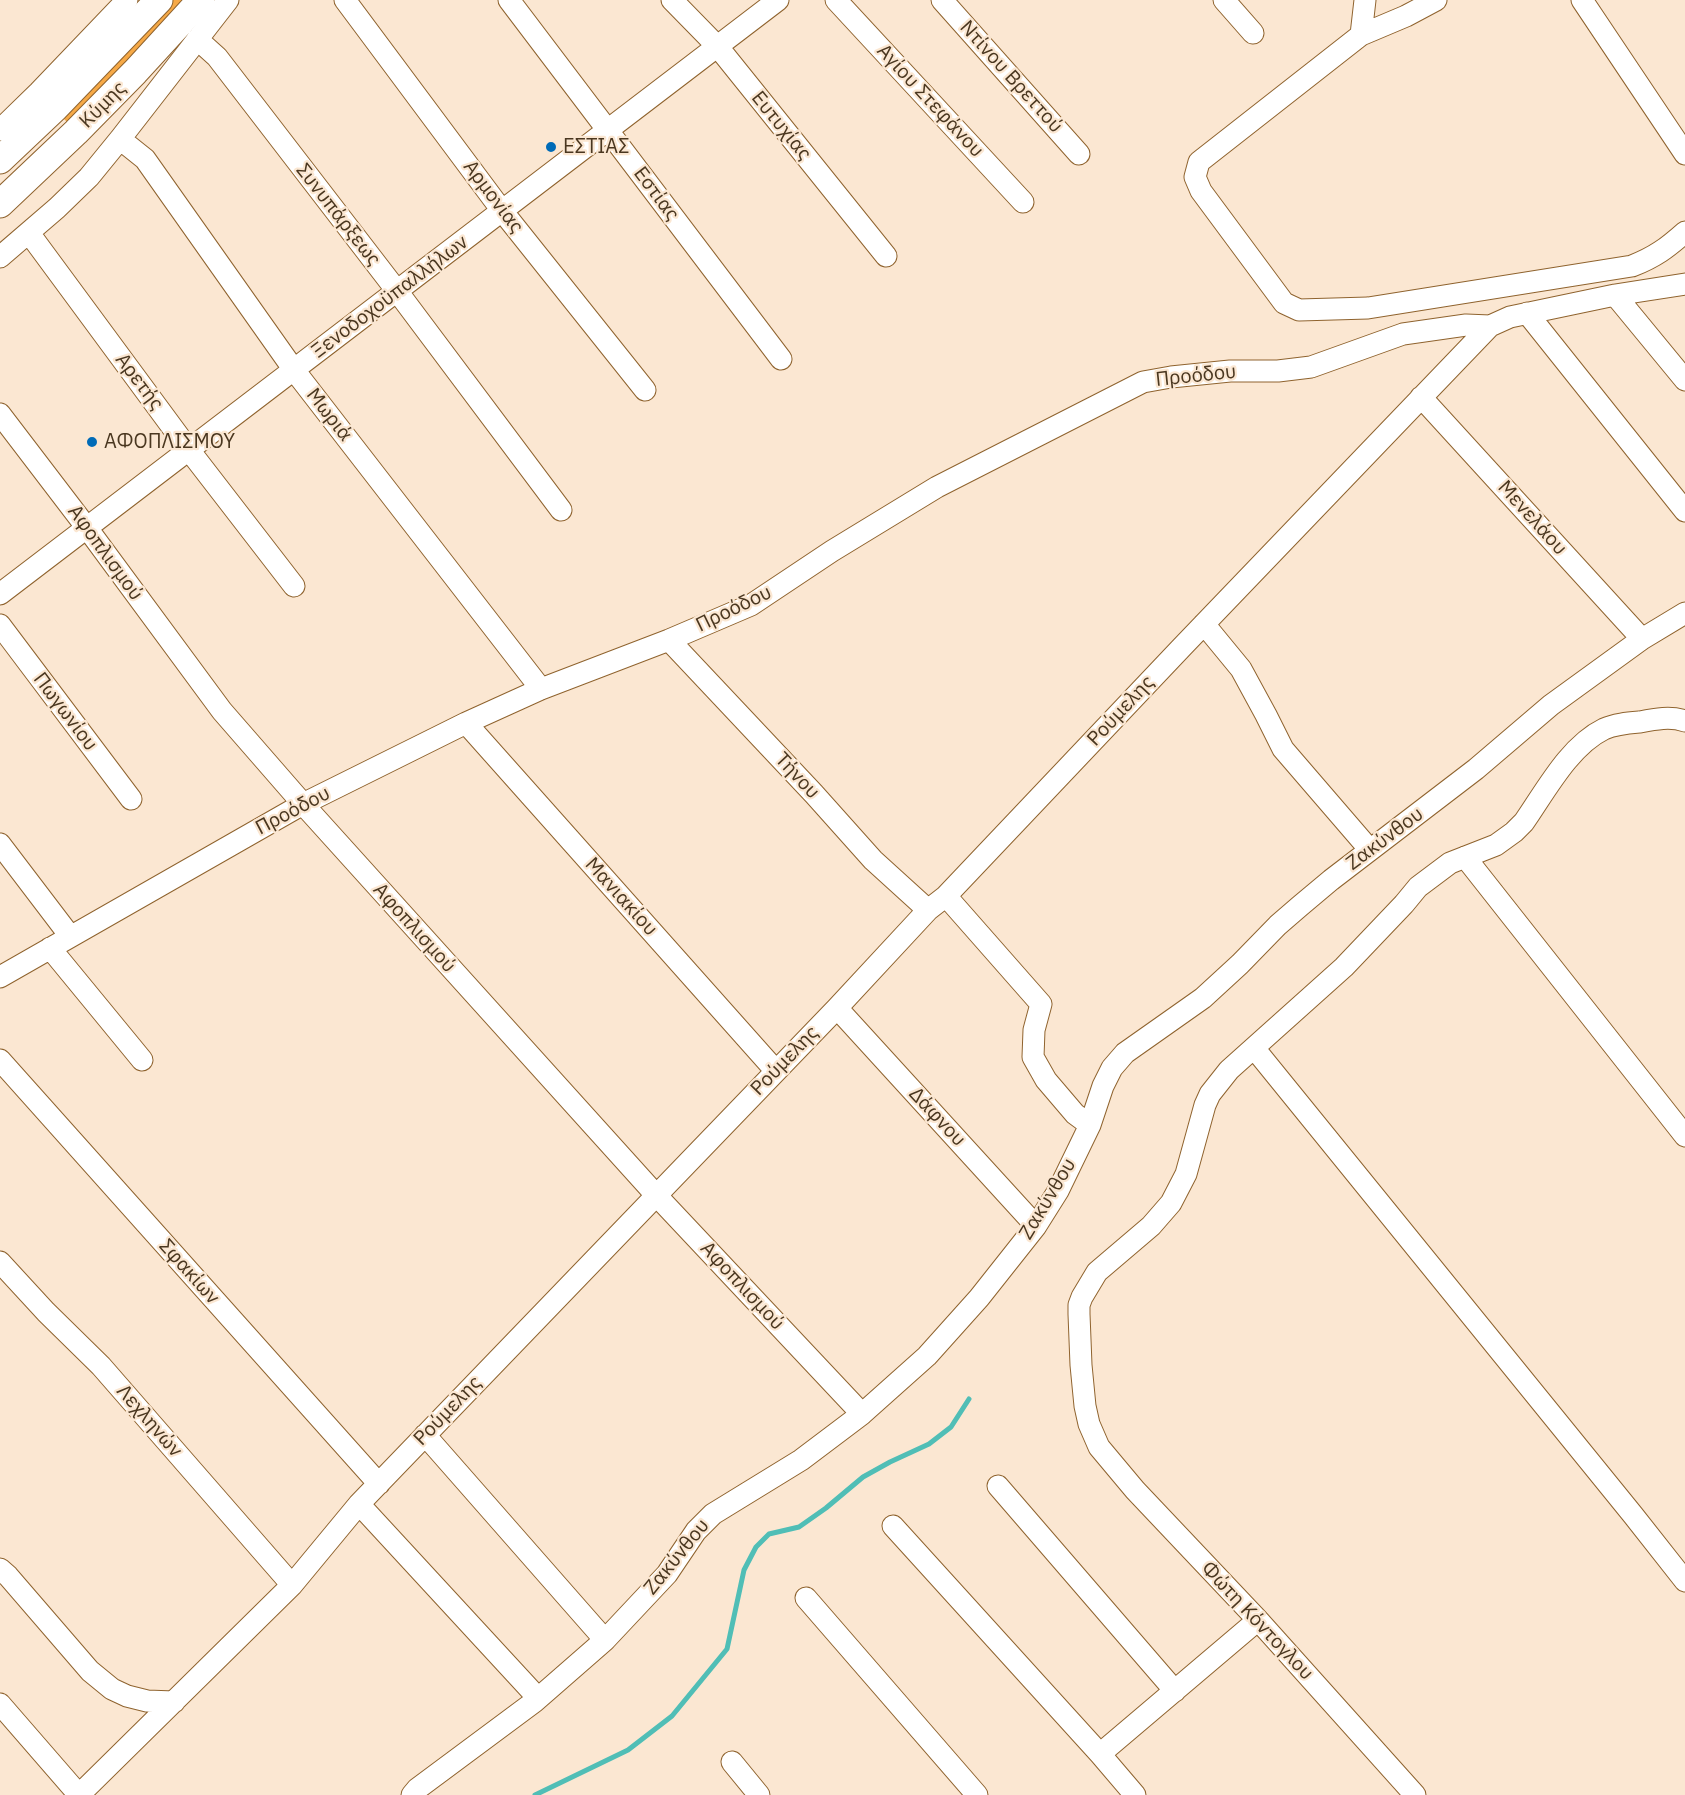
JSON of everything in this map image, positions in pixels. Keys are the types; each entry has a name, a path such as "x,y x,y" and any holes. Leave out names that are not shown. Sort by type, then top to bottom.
{"main road":[{"name":"Κύμης","path":"5,138 104,59 159,0"},
{"name":"Κύμης","path":"0,204 135,72 201,0"}],"street":[{"path":"36,169 5,138 39,92 127,0"},
{"path":"0,257 89,177 228,0"},
{"name":"Αρμονίας","path":"345,0 503,212 645,390"},
{"name":"Εστίας","path":"509,0 781,359"},
{"name":"Ευτυχίας","path":"672,0 718,47 886,256"},
{"name":"Ξενοδοχοϋπαλλήλων","path":"0,594 778,0"},
{"name":"Αγίου Στεφάνου","path":"836,0 1023,202"},
{"name":"Ντίνου Βρεττού","path":"942,0 1079,154"},
{"path":"1224,0 1253,33"},
{"path":"1361,35 1365,0"},
{"path":"1436,0 1406,16 1361,35 1199,162 1195,177 1200,191 1284,303 1299,310 1368,308 1632,266 1651,259 1685,232"},
{"path":"1582,0 1685,153"},
{"name":"Συνυπάρξεως","path":"197,39 217,57 397,291 561,510"},
{"name":"Μωριά","path":"120,139 145,159 294,370 541,689"},
{"name":"Αρετής","path":"28,233 189,450 294,586"},
{"path":"1490,326 1510,317 1527,313 1615,295 1685,284"},
{"path":"1615,295 1685,380"},
{"path":"1527,313 1685,512"},
{"name":"Προόδου","path":"0,977 303,804 466,723 541,689 669,640 751,605 832,551 937,487 1143,382 1230,371 1278,372 1311,367 1403,334 1466,325 1490,326"},
{"name":"Ρούμελης","path":"79,1795 292,1585 359,1504 837,1008 928,910 946,896 1490,326"},
{"name":"Μενελάου","path":"1421,397 1642,639"},
{"name":"Αφοπλισμού","path":"0,414 222,711 656,1195 862,1414"},
{"name":"Ζακύνθου","path":"412,1795 538,1698 605,1640 667,1575 696,1531 713,1514 801,1460 862,1414 927,1356 979,1298 1036,1226 1058,1191 1090,1125 1103,1086 1112,1068 1125,1053 1203,998 1278,925 1323,886 1476,770 1551,705 1642,639 1685,613"},
{"path":"1204,624 1241,669 1283,749 1370,850"},
{"name":"Πωγωνίου","path":"0,625 131,798"},
{"name":"Τήνου","path":"669,640 873,860 928,910"},
{"path":"1685,721 1667,718 1648,720 1606,728 1595,734 1575,751 1524,822 1514,832 1496,845 1441,869 1418,887 1344,967 1254,1048 1685,1581"},
{"name":"Μανιακίου","path":"466,723 775,1070"},
{"path":"0,844 70,936"},
{"path":"1465,857 1685,1136"},
{"path":"946,896 1041,1004 1034,1030 1033,1057 1046,1080 1075,1114 1090,1125"},
{"path":"50,948 142,1060"},
{"name":"Δάφνου","path":"837,1008 1036,1226"},
{"name":"Φώτη Κόντογλου","path":"1254,1048 1229,1070 1210,1094 1186,1174 1171,1203 1150,1226 1097,1272 1082,1296 1079,1314 1084,1396 1089,1424 1098,1447 1135,1490 1258,1620 1414,1795"},
{"name":"Σφακίων","path":"0,1060 379,1484"},
{"name":"Λεχληνών","path":"0,1262 46,1312 101,1366 292,1585"},
{"path":"425,1435 605,1640"},
{"path":"998,1486 1175,1691"},
{"path":"359,1504 538,1698"},
{"path":"893,1526 1134,1795"},
{"path":"0,1569 90,1671 112,1689 147,1701 174,1701"},
{"path":"806,1598 977,1795"},
{"path":"1100,1755 1258,1620"},
{"path":"0,1704 79,1795"},
{"path":"732,1762 759,1795"}],"shaded area":[{"path":"173,0 188,0 69,124 61,116"}],"waterway":[{"path":"535,1795 628,1750 672,1716 727,1649 744,1570 756,1547 769,1534 799,1527 863,1477 929,1444 951,1427 969,1399"}],"place":[{"name":"ΕΣΤΙΑΣ","path":"551,147"},
{"name":"ΑΦΟΠΛΙΣΜΟΥ","path":"92,442"}]}
